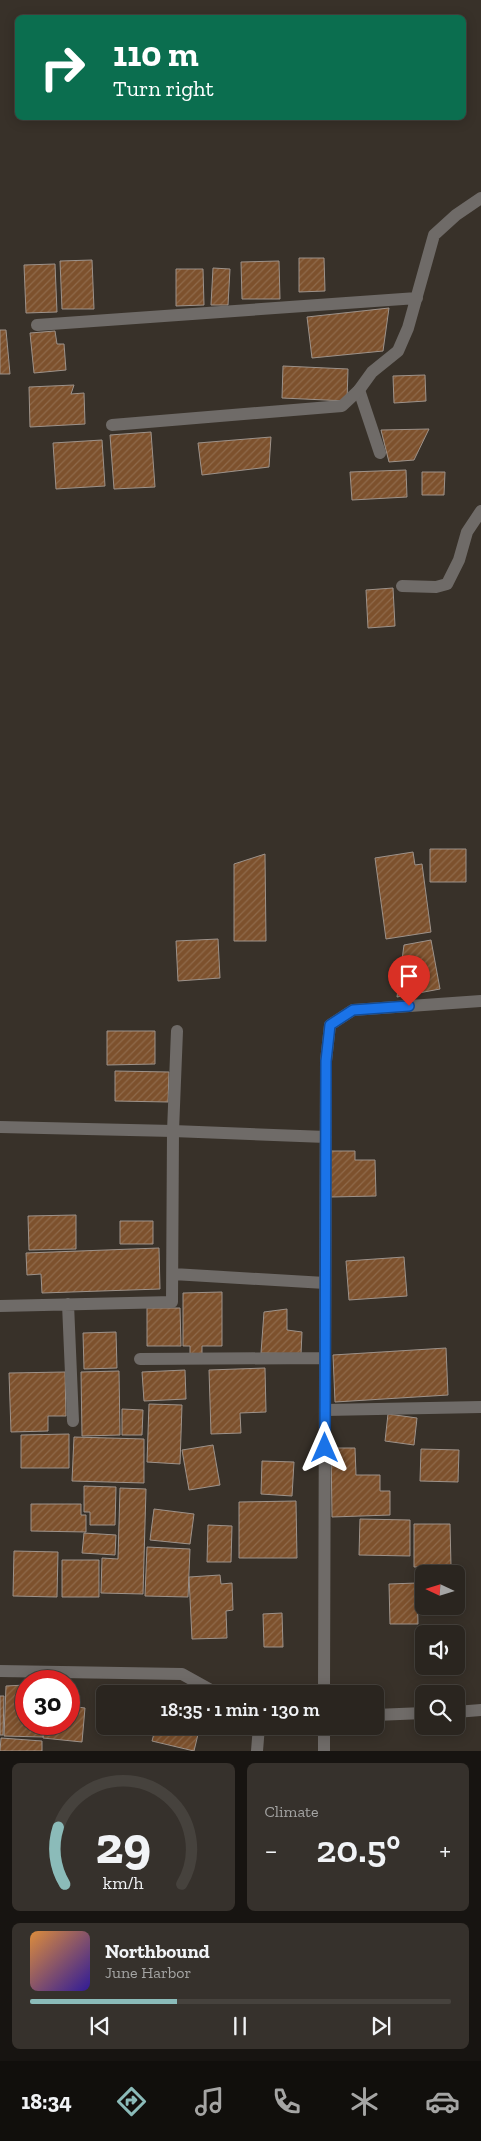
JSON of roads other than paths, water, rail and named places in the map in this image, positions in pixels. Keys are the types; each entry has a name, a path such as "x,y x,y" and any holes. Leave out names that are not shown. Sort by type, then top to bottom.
{"street":[{"path":"112,426 342,406 359,390 372,372 398,351 408,328 434,235 456,215 481,198"},
{"path":"38,325 416,298"},
{"path":"359,390 380,453"},
{"path":"402,586 436,587 447,584 459,560 467,532 481,511"},
{"path":"324,1685 326,1061 330,1025 353,1010 481,1001"},
{"path":"0,1306 172,1302 173,1131 177,1031"},
{"path":"0,1127 326,1137"},
{"path":"173,1274 325,1283"},
{"path":"68,1304 73,1421"},
{"path":"140,1359 325,1358"},
{"path":"325,1410 481,1407"},
{"path":"0,1671 182,1674 202,1685"},
{"path":"465,1711 481,1710"},
{"path":"384,1715 415,1714"},
{"path":"257,1751 258,1735"},
{"path":"324,1735 324,1751"}]}
